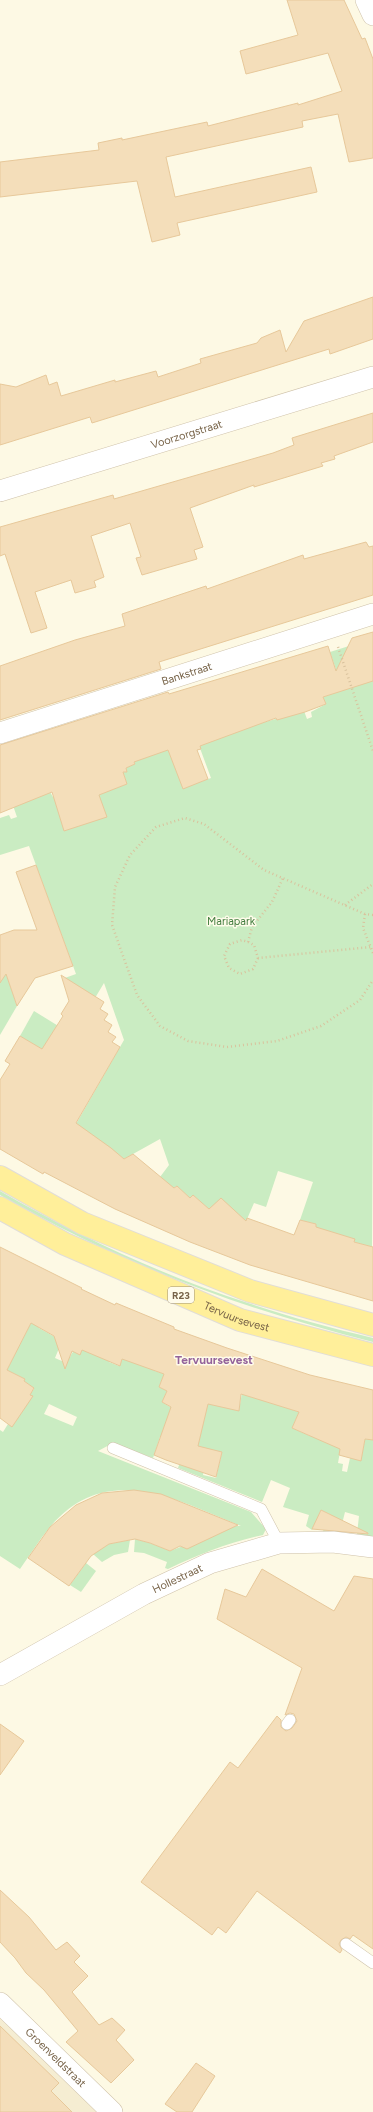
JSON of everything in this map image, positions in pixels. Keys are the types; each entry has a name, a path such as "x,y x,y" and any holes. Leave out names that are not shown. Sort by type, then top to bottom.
{"main road":[{"path":"0,1177 82,1223 250,1291 373,1325"},
{"name":"Tervuursevest","path":"0,1208 65,1244 240,1320 373,1355"}],"street":[{"path":"366,0 373,15"},
{"name":"Voorzorgstraat","path":"0,491 373,377"},
{"name":"Bankstraat","path":"0,733 373,614"},
{"name":"Hollestraat","path":"0,1675 144,1594 210,1564 279,1543 333,1542 373,1547"},
{"name":"Groenveldstraat","path":"0,2003 112,2112"}],"lane":[{"path":"113,1448 261,1509 279,1543"},
{"path":"346,1944 373,1963"}],"path":[{"path":"332,627 373,751"},
{"path":"373,915 365,914 264,870 204,824 185,818 156,827 130,855 115,887 112,925 137,995 160,1026 188,1041 227,1047 276,1041 321,1026 360,1000 373,980"},
{"path":"248,942 252,927 272,902 283,878"},
{"path":"345,905 373,884"},
{"path":"365,914 363,928 373,953"},
{"path":"242,940 248,942 254,946 258,958 256,964 247,973 240,974 229,968 224,956 230,944 242,940"},
{"path":"258,958 371,947"}],"shaded area":[{"path":"0,2010 107,2112 0,2112"}],"green space":[{"name":"Mariapark","path":"349,646 373,681 372,1247 354,1242 355,1240 314,1233 316,1224 300,1220 313,1182 278,1171 266,1207 254,1203 244,1226 209,1209 193,1195 190,1198 177,1186 173,1188 160,1177 169,1165 160,1139 124,1159 76,1124 124,1040 104,983 95,998 62,979 76,974 29,846 0,855 0,818 9,815 11,819 17,817 10,797 50,792 53,797 80,787 116,788 127,784 123,772 127,771 126,768 135,764 130,753 167,748 200,782 211,778 194,732 258,724 304,711 307,719 312,717 311,712 326,704 323,697 343,690 330,652"},
{"path":"1,959 17,1006 0,1035 0,960"},
{"path":"34,1011 73,1035 58,1059 20,1036"},
{"path":"0,1191 59,1224 90,1239 184,1280 279,1313 373,1338 373,1342 323,1329 275,1314 182,1282 136,1263 45,1220 0,1195"},
{"path":"33,1319 39,1328 62,1341 55,1358 64,1362 67,1356 70,1357 73,1352 83,1343 114,1332 156,1369 155,1371 164,1374 159,1387 167,1391 162,1402 170,1407 182,1380 239,1410 242,1393 299,1412 292,1428 310,1436 344,1429 338,1463 343,1464 342,1471 347,1472 350,1458 361,1460 365,1439 373,1440 373,1537 357,1534 359,1516 345,1512 340,1532 321,1535 331,1515 321,1510 312,1530 306,1526 309,1515 283,1507 290,1488 271,1480 262,1502 178,1468 186,1446 160,1437 153,1458 113,1443 98,1451 251,1512 266,1529 263,1535 238,1541 215,1549 168,1569 165,1568 167,1562 144,1553 134,1552 135,1539 170,1551 236,1526 241,1526 167,1497 142,1492 118,1490 94,1495 72,1507 50,1527 20,1569 0,1556 0,1430 3,1432 8,1424 12,1426 17,1420 0,1408 0,1391 23,1403 34,1389 24,1381 25,1379 7,1370","holes":["118,1343 128,1347 119,1366 109,1362","49,1404 77,1417 73,1426 44,1414","222,1452 216,1478 203,1475 207,1456"]},
{"path":"130,1540 128,1552 114,1555 102,1562 93,1554 109,1544"},
{"path":"86,1563 96,1571 81,1592 70,1585"}],"building":[{"path":"287,0 344,0 362,39 365,38 373,59 373,158 349,162 338,114 302,121 303,127 166,157 175,197 311,167 317,192 177,223 180,235 152,242 137,181 0,197 0,162 99,150 98,143 122,138 122,140 207,122 208,126 298,103 298,105 342,91 328,53 246,74 240,51 298,35"},
{"path":"373,297 373,339 330,354 329,349 92,423 90,417 0,445 0,384 16,387 46,375 49,385 57,382 61,396 115,380 115,382 156,371 158,377 201,363 200,359 257,343 261,338 280,330 286,352 304,321"},
{"path":"373,413 373,442 334,456 335,459 321,463 323,466 254,487 254,485 190,508 203,547 194,550 197,559 142,575 136,558 141,557 130,523 91,536 104,577 94,581 96,587 75,593 71,580 35,592 47,628 31,633 5,554 0,556 0,527 113,495 114,499 273,453 294,445 292,438"},
{"path":"366,542 369,547 373,546 373,595 159,662 161,669 0,720 0,666 75,640 125,626 122,614 206,586 207,589 303,555 304,559"},
{"path":"373,632 373,681 323,697 326,704 305,712 277,720 276,718 200,746 201,749 197,750 208,779 183,789 168,750 134,762 135,764 126,768 127,772 123,772 127,784 99,795 107,817 64,831 52,792 0,813 0,745 168,692 169,694 328,646 336,671 352,638"},
{"path":"36,865 73,966 35,978 17,1006 6,974 0,983 0,935 14,930 37,930 16,872"},
{"path":"61,975 104,1002 100,1009 108,1014 104,1020 112,1025 108,1032 116,1037 112,1042 120,1047 76,1123 124,1159 133,1154 174,1188 177,1186 190,1198 193,1195 209,1209 221,1198 246,1221 247,1218 294,1235 300,1220 316,1224 316,1227 355,1239 354,1242 373,1247 373,1301 250,1265 190,1242 115,1209 44,1172 43,1174 0,1149 0,1080 10,1064 5,1061 20,1036 42,1049 63,1016 61,1014 69,1001"},
{"path":"0,1247 82,1288 81,1289 115,1305 116,1303 174,1327 174,1329 310,1375 373,1390 373,1440 365,1439 361,1461 339,1455 340,1449 292,1428 299,1412 241,1394 239,1411 208,1404 198,1446 222,1452 216,1477 166,1460 154,1455 171,1407 162,1402 167,1391 159,1387 164,1374 122,1359 120,1366 82,1350 80,1355 72,1351 65,1369 54,1336 31,1323 7,1370 25,1379 24,1381 34,1388 30,1395 33,1396 12,1427 0,1418"},
{"path":"134,1490 161,1494 238,1525 187,1549 180,1546 170,1551 135,1539 109,1544 91,1556 69,1586 28,1558 50,1527 76,1505 102,1493"},
{"path":"321,1510 368,1533 368,1534 312,1529"},
{"path":"262,1569 334,1611 354,1576 373,1579 373,1949 353,1935 350,1939 346,1937 341,1940 339,1944 342,1950 340,1953 257,1891 226,1933 218,1927 212,1935 141,1882 230,1762 238,1768 277,1716 281,1720 281,1727 286,1731 292,1728 297,1721 294,1714 290,1713 285,1715 302,1668 217,1619 225,1589 246,1597"},
{"path":"0,1724 24,1741 0,1775"},
{"path":"0,1890 29,1917 56,1950 67,1942 80,1956 74,1962 88,1976 72,1992 99,2025 112,2018 125,2030 116,2040 134,2060 111,2083 66,2042 78,2031 44,1990 26,1973 15,1958 0,1942"},
{"path":"0,2026 59,2083 51,2091 72,2112 0,2112"},
{"path":"196,2063 215,2076 192,2112 177,2112 165,2104"}],"district":[{"name":"Tervuursevest","path":"214,1360"}]}
